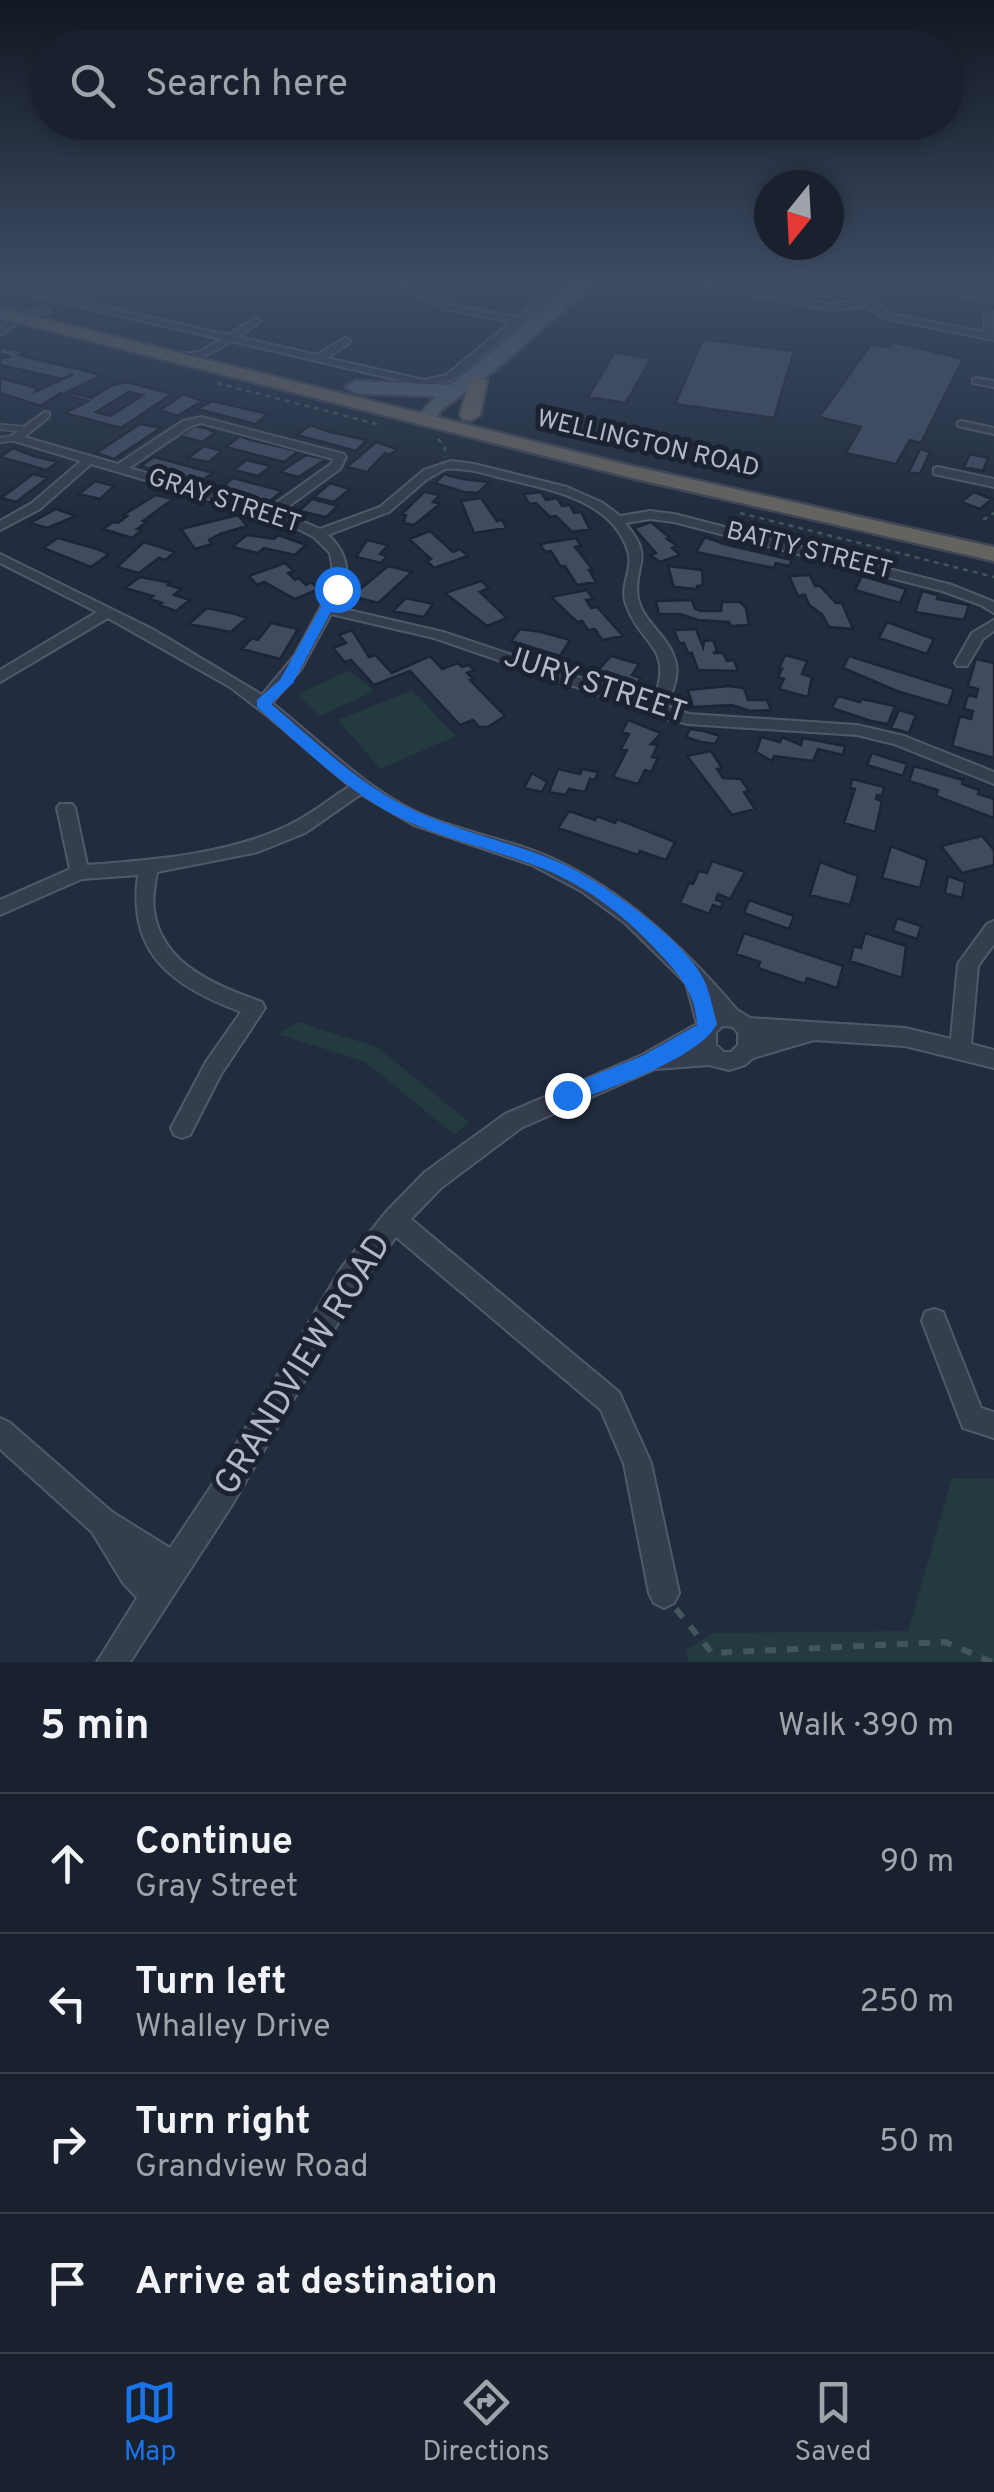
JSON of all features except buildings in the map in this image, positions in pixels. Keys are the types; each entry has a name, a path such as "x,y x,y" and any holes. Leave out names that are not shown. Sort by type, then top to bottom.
{"highway":[{"name":"WELLINGTON ROAD","path":"184,361 440,407 632,472 994,554"},
{"name":"WELLINGTON ROAD","path":"243,361 470,415 988,528"},
{"path":"470,415 483,374"}],"main road":[{"path":"440,407 494,361"}],"street":[{"path":"318,361 412,382 431,382 450,376 472,361"},
{"path":"978,381 994,384"},
{"path":"13,436 45,415"},
{"path":"118,469 187,423 202,420 340,457 336,466 271,512"},
{"path":"960,424 994,431"},
{"name":"GRAY STREET","path":"13,436 271,512 319,534 340,563 341,577 290,674 257,700"},
{"path":"0,526 36,506 88,461"},
{"path":"319,534 387,509 424,475 442,466 460,465 556,488 596,502 618,520 637,554 629,584 630,597 670,667 657,711"},
{"path":"938,471 994,483"},
{"name":"BATTY STREET","path":"618,520 650,515 674,518 947,588 986,602 994,609"},
{"path":"0,558 108,612 257,700 360,787 436,828 514,850 586,885 646,926 751,1038 749,1050"},
{"path":"0,677 108,612"},
{"name":"JURY STREET","path":"325,612 438,635 544,668 657,711 726,724 857,730 898,740 994,778"},
{"path":"962,663 977,636 994,624"},
{"path":"0,908 80,872 148,868 252,848 299,828 360,787"},
{"path":"66,808 80,872"},
{"path":"148,868 144,912 162,954 179,975 255,1008 212,1069 182,1128"},
{"path":"960,1049 968,964 994,929"},
{"path":"695,980 706,1047 715,1056 731,1060 749,1050 813,1032"},
{"path":"705,1028 718,1018 813,1032 905,1037 994,1059"},
{"name":"GRANDVIEW ROAD","path":"112,1662 175,1570 351,1276 394,1220 434,1180 513,1121 649,1062 705,1028"},
{"name":"GRANDVIEW ROAD","path":"649,1062 715,1056"},
{"path":"394,1220 610,1400 638,1463 664,1593"},
{"path":"934,1321 972,1419 994,1425"},
{"path":"0,1431 102,1522 148,1548 175,1570"},
{"path":"102,1522 133,1574 156,1598"}],"lane":[{"path":"0,427 13,436"}],"path":[{"path":"988,528 994,513"},
{"path":"664,1593 712,1654 946,1642 992,1662"}],"green space":[{"path":"350,670 374,691 320,716 298,694"},
{"path":"412,690 456,736 380,769 338,720"},
{"path":"298,1022 377,1047 469,1122 455,1135 365,1062 278,1034"},
{"path":"952,1478 994,1479 994,1662 689,1662 686,1650 713,1633 908,1631"}],"route":[{"path":"337,589 286,683 262,704 360,787 397,810 436,828 514,850 552,866 610,899 646,926 695,980 708,1024 703,1031 649,1062 567,1095"}]}
